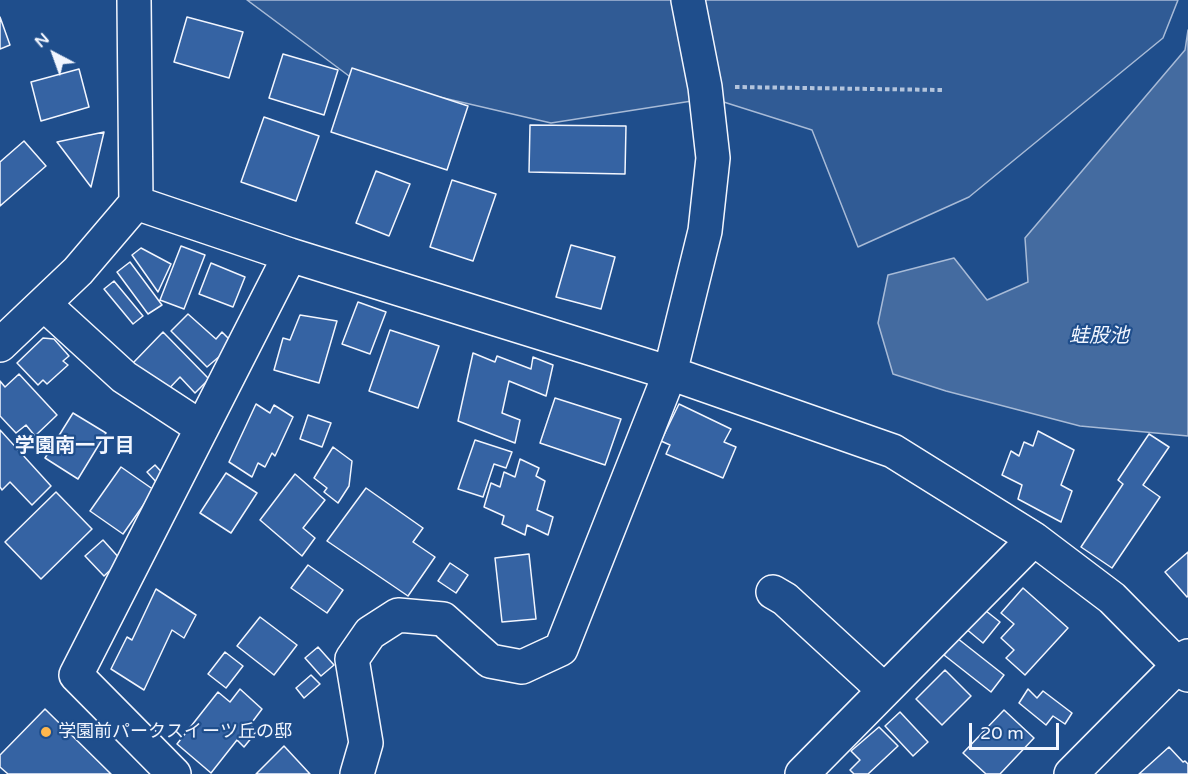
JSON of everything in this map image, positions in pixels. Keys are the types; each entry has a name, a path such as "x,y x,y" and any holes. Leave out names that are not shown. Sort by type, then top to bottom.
{"street":[{"path":"0,345 78,271 136,203 134,0"},
{"path":"357,774 366,743 351,659 370,633 398,615 443,619 490,661 522,667 561,649 670,373 705,231 713,158 705,87 688,0"},
{"path":"136,203 290,255 670,373 893,451 1034,539 1112,598 1185,665 1071,774"},
{"path":"174,774 76,675 290,255"},
{"path":"44,304 124,377 202,428"},
{"path":"801,774 1034,539"},
{"path":"773,592 785,599 884,690"}],"path":[{"path":"705,87 942,90"}],"shaded area":[{"path":"247,0 1178,0 1163,38 969,197 858,247 812,130 711,98 551,123 349,76"}],"water":[{"name":"蛙股池","path":"1188,30 1188,436 1080,426 946,391 893,374 878,323 888,275 954,258 987,300 1028,282 1025,238 1185,50"}],"building":[{"path":"0,17 10,45 0,49"},
{"path":"187,17 243,32 229,78 174,62"},
{"path":"283,54 338,70 324,115 269,98"},
{"path":"352,68 468,106 447,170 331,132"},
{"path":"79,69 89,107 41,121 31,82"},
{"path":"264,117 319,136 296,201 241,182"},
{"path":"530,125 626,126 625,174 529,172"},
{"path":"104,132 91,187 57,142"},
{"path":"24,141 46,166 0,206 0,162"},
{"path":"376,171 410,184 389,236 356,223"},
{"path":"452,180 496,194 473,261 430,247"},
{"path":"571,245 615,257 601,309 556,297"},
{"path":"181,246 205,255 184,309 160,300"},
{"path":"141,248 171,264 158,292 132,255"},
{"path":"130,262 162,305 148,314 117,272"},
{"path":"211,263 245,277 233,307 199,294"},
{"path":"114,281 143,316 133,324 104,289"},
{"path":"358,302 386,312 370,354 342,344"},
{"path":"188,314 216,339 222,332 234,344 207,367 171,331"},
{"path":"300,315 337,321 319,383 274,370 283,338 290,340"},
{"path":"390,330 439,346 418,408 369,391"},
{"path":"163,332 209,379 195,393 180,377 163,395 132,364"},
{"path":"43,338 54,339 69,356 63,361 68,365 47,384 43,380 38,385 17,363"},
{"path":"473,353 495,362 497,356 531,369 533,357 553,365 546,396 509,381 502,413 520,420 515,443 458,421"},
{"path":"19,374 57,415 35,436 26,425 16,433 0,416 0,381 5,387"},
{"path":"555,398 621,419 605,465 540,443"},
{"path":"256,404 270,413 274,405 293,417 275,456 272,453 265,467 258,463 252,477 229,462"},
{"path":"679,404 731,429 724,442 736,447 723,478 666,454 670,445 661,441"},
{"path":"73,413 106,433 78,479 45,458"},
{"path":"308,415 331,423 322,447 300,439"},
{"path":"0,430 51,486 32,505 10,482 2,490 0,487"},
{"path":"1038,431 1074,450 1061,485 1072,491 1061,522 1018,499 1022,485 1002,475 1011,451 1019,456 1024,442 1033,446"},
{"path":"1149,434 1169,447 1143,485 1160,497 1112,568 1081,547 1123,484 1118,480"},
{"path":"475,440 512,452 506,468 494,464 483,497 458,489"},
{"path":"333,447 352,461 349,486 338,503 324,492 327,488 314,478"},
{"path":"520,459 539,468 536,476 545,481 537,510 553,517 548,535 527,525 525,535 502,524 504,516 484,507 491,483 500,487 504,472 515,477"},
{"path":"155,465 167,478 159,485 147,472"},
{"path":"121,467 154,490 123,534 90,511"},
{"path":"226,473 257,493 231,533 200,513"},
{"path":"295,474 325,500 303,528 315,538 302,556 260,520"},
{"path":"366,488 423,528 413,542 435,557 408,596 327,541"},
{"path":"56,492 92,529 41,579 5,542"},
{"path":"103,540 121,560 104,576 85,556"},
{"path":"1188,552 1188,596 1187,597 1165,572"},
{"path":"529,554 536,619 502,622 495,558"},
{"path":"450,563 468,575 456,593 438,581"},
{"path":"308,565 343,590 327,613 291,588"},
{"path":"1023,588 1068,628 1025,675 1006,658 1014,650 1001,638 1014,624 1001,613"},
{"path":"156,589 196,615 184,638 172,630 144,690 111,669 127,637 132,640"},
{"path":"981,607 1000,622 983,643 965,628"},
{"path":"260,617 297,645 274,675 237,646"},
{"path":"957,638 1004,675 991,692 944,655"},
{"path":"318,647 334,665 321,676 305,658"},
{"path":"225,652 243,666 226,688 208,674"},
{"path":"945,670 971,696 942,725 916,699"},
{"path":"311,675 320,684 304,698 296,688"},
{"path":"240,689 262,709 250,725 257,731 244,747 237,740 211,773 177,744 218,692 230,702"},
{"path":"1028,689 1037,698 1043,691 1072,713 1065,724 1053,716 1046,725 1019,703"},
{"name":"学園前パークスイーツ丘の邸","path":"45,709 111,774 8,774 0,767 0,755"},
{"path":"1004,710 1034,738 1000,774 986,774 963,753"},
{"path":"900,712 928,742 913,756 885,726"},
{"path":"879,727 898,746 868,774 854,774 850,770 860,760 851,751"},
{"path":"284,746 310,774 256,774"},
{"path":"1169,747 1183,762 1188,764 1188,774 1139,774"}],"place":[{"name":"学園前パークスイーツ丘の邸","path":"46,732"}],"district":[{"name":"学園南一丁目","path":"75,447"}]}
